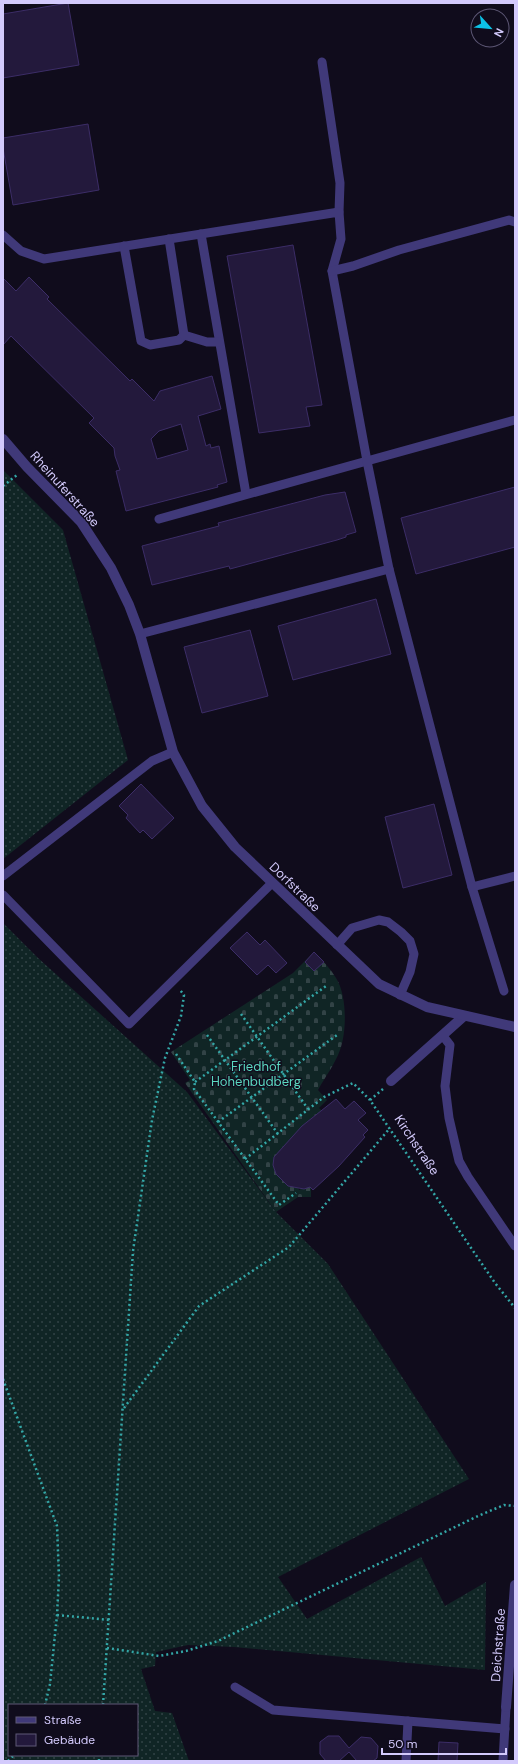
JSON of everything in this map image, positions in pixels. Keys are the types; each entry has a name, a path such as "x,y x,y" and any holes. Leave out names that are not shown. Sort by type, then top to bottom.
{"street":[{"name":"Rheinuferstraße","path":"3,439 27,467 82,522 111,568 129,605 140,634 149,668"},
{"name":"Dorfstraße","path":"149,668 173,752 202,806 235,847 379,984 427,1007 515,1026"},
{"path":"391,1082 464,1016"},
{"name":"Deichstraße","path":"506,1707 515,1586"}],"lane":[{"path":"322,62 340,183 341,239 332,271 367,461 389,569 472,887 504,991"},
{"path":"3,235 21,250 44,259 340,212"},
{"path":"332,271 353,266 399,250 509,220 515,222"},
{"path":"201,234 246,494"},
{"path":"169,239 184,335"},
{"path":"124,246 141,341 150,345 179,340 184,335"},
{"path":"184,335 208,342 219,342"},
{"path":"159,519 515,420"},
{"path":"140,634 389,569"},
{"path":"3,876 152,761 173,752"},
{"path":"472,887 515,876"},
{"path":"3,895 129,1024 272,883"},
{"path":"337,945 352,928 379,920 388,922 401,932 410,941 414,954 410,972 400,995"},
{"path":"443,1036 450,1045 445,1086 449,1118 459,1161 468,1177 515,1246"},
{"path":"235,1687 273,1710 505,1729"},
{"path":"503,1761 506,1707"},
{"path":"406,1761 408,1721"}],"path":[{"path":"3,486 27,467"},
{"path":"103,1704 110,1620 133,1251 152,1120 165,1058 180,1016 184,995 173,980"},
{"path":"296,1193 279,1205 194,1089 196,1082 326,986"},
{"path":"241,1014 308,1109 245,1159"},
{"path":"207,1035 278,1134"},
{"path":"218,1122 337,1035"},
{"path":"176,1054 196,1082"},
{"path":"370,1100 391,1082"},
{"name":"Kirchstraße","path":"308,1109 324,1096 354,1083 370,1100 495,1283 515,1308"},
{"path":"123,1408 199,1306 288,1247 390,1128"},
{"path":"3,1379 57,1526 59,1577 57,1615 50,1684 45,1704"},
{"path":"108,1648 159,1656 186,1651 218,1641 478,1516 504,1505 515,1506"},
{"path":"57,1615 110,1620"}],"green space":[{"path":"3,470 63,530 128,760 3,859"},
{"path":"3,923 38,958 187,1092 276,1212 328,1264 469,1479 278,1577 307,1619 421,1557 445,1606 486,1582 485,1670 234,1647 188,1645 156,1652 155,1666 141,1669 155,1711 172,1713 189,1761 3,1761"},
{"name":"Friedhof Hohenbudberg","path":"314,952 331,971 340,985 345,1013 344,1033 338,1055 318,1090 327,1100 319,1108 323,1112 314,1116 293,1142 289,1140 290,1143 274,1159 278,1170 275,1173 279,1172 282,1176 280,1179 282,1180 284,1177 298,1185 299,1190 301,1189 300,1185 311,1186 311,1197 298,1197 276,1212 185,1083 190,1080 171,1052 293,973"}],"building":[{"path":"68,3 79,65 3,78 3,14"},
{"path":"88,124 99,190 13,205 3,148 3,138"},
{"path":"293,245 322,405 306,407 310,426 259,433 227,256"},
{"path":"29,277 49,297 47,299 130,381 132,379 154,401 160,391 212,376 221,409 198,416 206,446 210,444 211,448 219,446 227,482 217,485 218,487 126,511 116,471 120,470 114,448 89,423 94,418 11,336 3,345 3,278 16,291","holes":["181,424 188,450 157,459 151,439 159,431"]},
{"path":"515,487 515,547 416,574 401,518"},
{"path":"345,492 356,532 346,535 346,537 230,569 229,566 152,585 142,546 219,526 218,523 325,495"},
{"path":"376,599 391,654 293,680 278,626"},
{"path":"250,630 268,696 202,713 184,647"},
{"path":"141,784 174,818 152,839 143,830 140,833 126,818 128,815 119,806"},
{"path":"434,804 452,875 403,888 385,817"},
{"path":"247,932 260,945 265,940 287,963 276,973 268,965 257,975 230,948"},
{"path":"314,952 324,962 314,971 305,962"},
{"path":"336,1099 345,1109 354,1101 366,1113 358,1120 368,1130 363,1135 365,1137 339,1166 313,1190 310,1187 304,1189 288,1186 276,1174 273,1165 274,1157 302,1126"},
{"path":"328,1736 339,1736 349,1748 361,1737 371,1738 378,1746 377,1758 373,1761 357,1761 349,1752 339,1761 326,1761 320,1754 320,1742"},
{"path":"439,1742 458,1743 457,1761 438,1761"}]}
